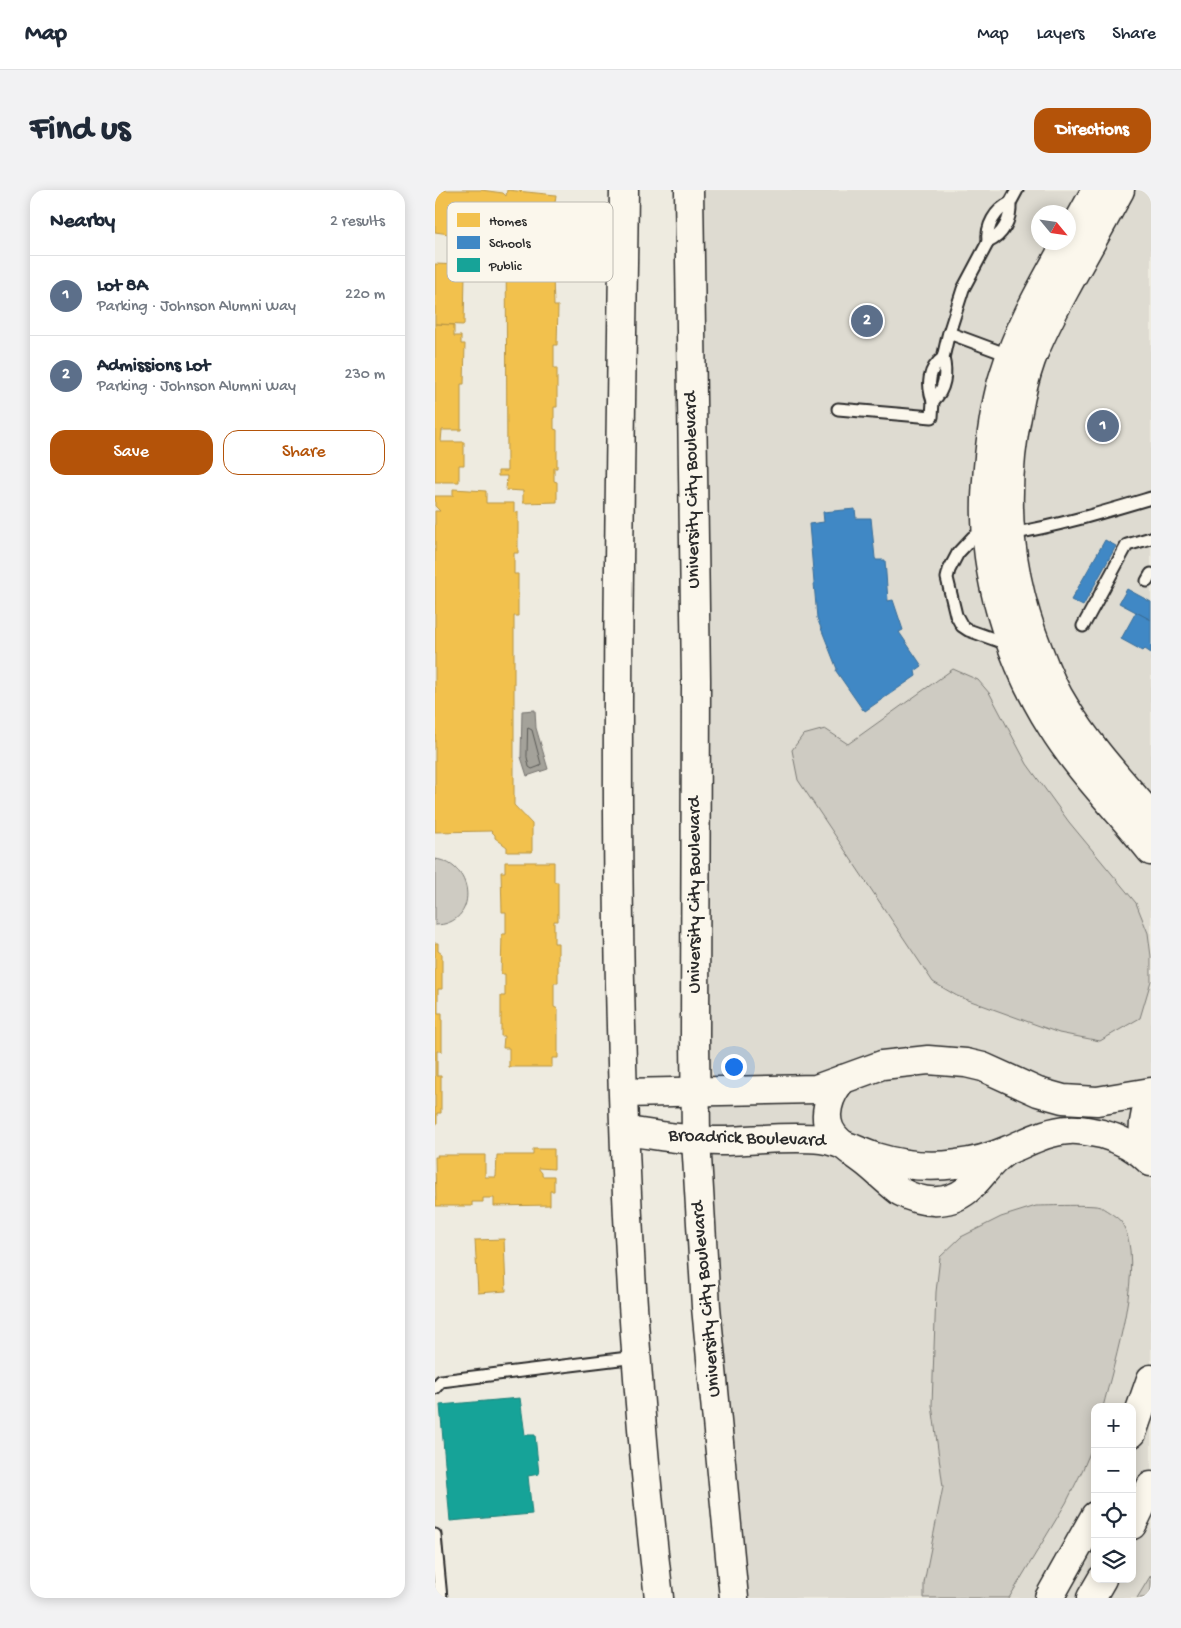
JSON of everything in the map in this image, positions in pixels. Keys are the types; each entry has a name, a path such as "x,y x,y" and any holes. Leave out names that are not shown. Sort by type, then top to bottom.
{"street":[{"path":"624,190 618,681 618,818 624,1093 636,1357 659,1598"},
{"name":"University City Boulevard","path":"689,190 696,680 696,1140 706,1307 734,1598"},
{"path":"1076,226 1096,190"},
{"path":"1020,359 1045,326 1121,190"},
{"path":"1063,250 1023,325 1020,359 1023,388 1011,451 1009,489 998,535 995,590 1014,647 1035,697 1051,726 1069,754 1151,851"},
{"path":"998,535 1015,573 1023,606 1037,646 1064,706 1094,750 1151,816"},
{"path":"624,1093 816,1089 882,1065 918,1060 939,1060 983,1067 1038,1092 1063,1099 1097,1101 1151,1092"},
{"path":"843,1079 832,1096 827,1111 831,1131 840,1141 901,1192 916,1199 935,1202 959,1195 973,1183 993,1160 1010,1149"},
{"name":"Broadrick Boulevard","path":"1151,1100 1147,1107 1143,1126 1145,1146 1151,1161"},
{"name":"Broadrick Boulevard","path":"625,1131 696,1140 726,1141 796,1137 825,1140 886,1160 930,1166 970,1162 1010,1149 1051,1132 1077,1130 1110,1136 1141,1152 1151,1161"},
{"path":"1136,1422 1151,1379"},
{"path":"1136,1517 1151,1486"},
{"path":"1049,1598 1091,1523"},
{"path":"1091,1598 1100,1583"}],"lane":[{"path":"838,409 932,417 933,401 941,392 945,377 946,370 943,358 963,288 989,242 1001,233 1007,223 1010,216 1010,203 1017,190"},
{"path":"949,333 1020,359"},
{"path":"1014,647 978,635 962,626 956,615 948,586 949,570 962,547 973,537 1036,530 1151,498"},
{"path":"1083,626 1127,545 1151,538"},
{"path":"435,1388 441,1381 636,1357"},
{"path":"435,1535 441,1598"}],"shaded area":[{"path":"703,190 1151,190 1151,1598 742,1598 706,1220"},
{"path":"953,669 978,680 990,694 1027,764 1069,822 1136,903 1148,933 1151,956 1151,981 1140,1018 1100,1041 1059,1033 957,996 933,982 798,780 792,750 803,735 825,729 848,744"},
{"path":"435,859 449,863 458,871 465,882 467,894 465,905 459,915 449,922 435,925"},
{"path":"1036,1206 1096,1206 1112,1214 1122,1223 1129,1240 1131,1262 1126,1313 1104,1403 1091,1403 1091,1450 1066,1503 1009,1598 924,1598 924,1583 943,1487 932,1405 936,1292 940,1257 961,1237 1001,1217"},
{"path":"1151,1575 1151,1598 1137,1598"}],"water":[{"path":"535,710 536,728 548,769 527,776 521,757 522,711"}],"building: Homes":[{"path":"435,190 481,190 503,193 506,196 507,190 556,195 555,202 447,202 447,234 435,232"},
{"path":"435,264 447,264 447,282 465,282 464,325 435,324"},
{"path":"506,282 553,282 554,306 558,306 557,345 554,345 554,368 557,368 557,407 554,407 554,429 557,430 557,468 554,468 554,481 557,482 557,502 523,503 523,491 506,490 507,476 498,476 498,471 507,471"},
{"path":"435,324 454,325 454,336 461,336 461,344 465,344 464,384 461,384 461,430 442,430 441,442 464,442 464,465 459,465 459,482 435,482"},
{"path":"453,489 486,491 486,503 514,503 514,512 518,512 518,553 514,553 514,574 518,574 518,616 514,616 514,805 532,824 532,852 507,852 507,847 495,838 491,831 435,832 435,511 440,511 435,506 435,496 453,496"},
{"path":"505,862 554,862 554,882 558,882 558,921 554,921 554,943 558,943 558,983 554,983 554,1007 558,1009 558,1058 552,1058 552,1067 509,1067 509,1048 503,1048 504,1036 501,1036 501,996 505,996 505,974 501,974 502,934 506,934 506,912 502,912 501,872 505,872"},
{"path":"435,943 438,943 438,951 442,954 442,989 438,989 438,1013 442,1013 442,1051 437,1051 437,1076 441,1076 441,1113 437,1113 437,1124 435,1124"},
{"path":"533,1149 554,1149 554,1169 538,1168 542,1176 554,1176 554,1191 550,1191 550,1205 494,1206 494,1198 483,1198 483,1202 472,1202 472,1206 436,1206 435,1157 438,1157 437,1155 485,1155 485,1177 496,1177 497,1155 533,1155"},
{"path":"504,1239 506,1291 478,1293 475,1240"}],"building: Schools":[{"path":"855,509 856,518 871,518 875,558 876,560 885,560 888,601 893,600 903,630 899,632 922,666 915,671 916,676 865,711 836,671 837,669 817,618 809,524 824,522 823,512"},
{"path":"1105,540 1116,546 1083,606 1071,600"},
{"path":"1127,589 1151,602 1151,620 1119,603"},
{"path":"1136,612 1151,620 1151,653 1145,649 1143,651 1121,639"}],"building: Public":[{"path":"520,1398 525,1435 535,1435 539,1474 528,1476 532,1514 450,1521 440,1405"}],"place":[{"name":"Admissions Lot","path":"867,321"},
{"name":"Lot 8A","path":"1103,426"}]}
